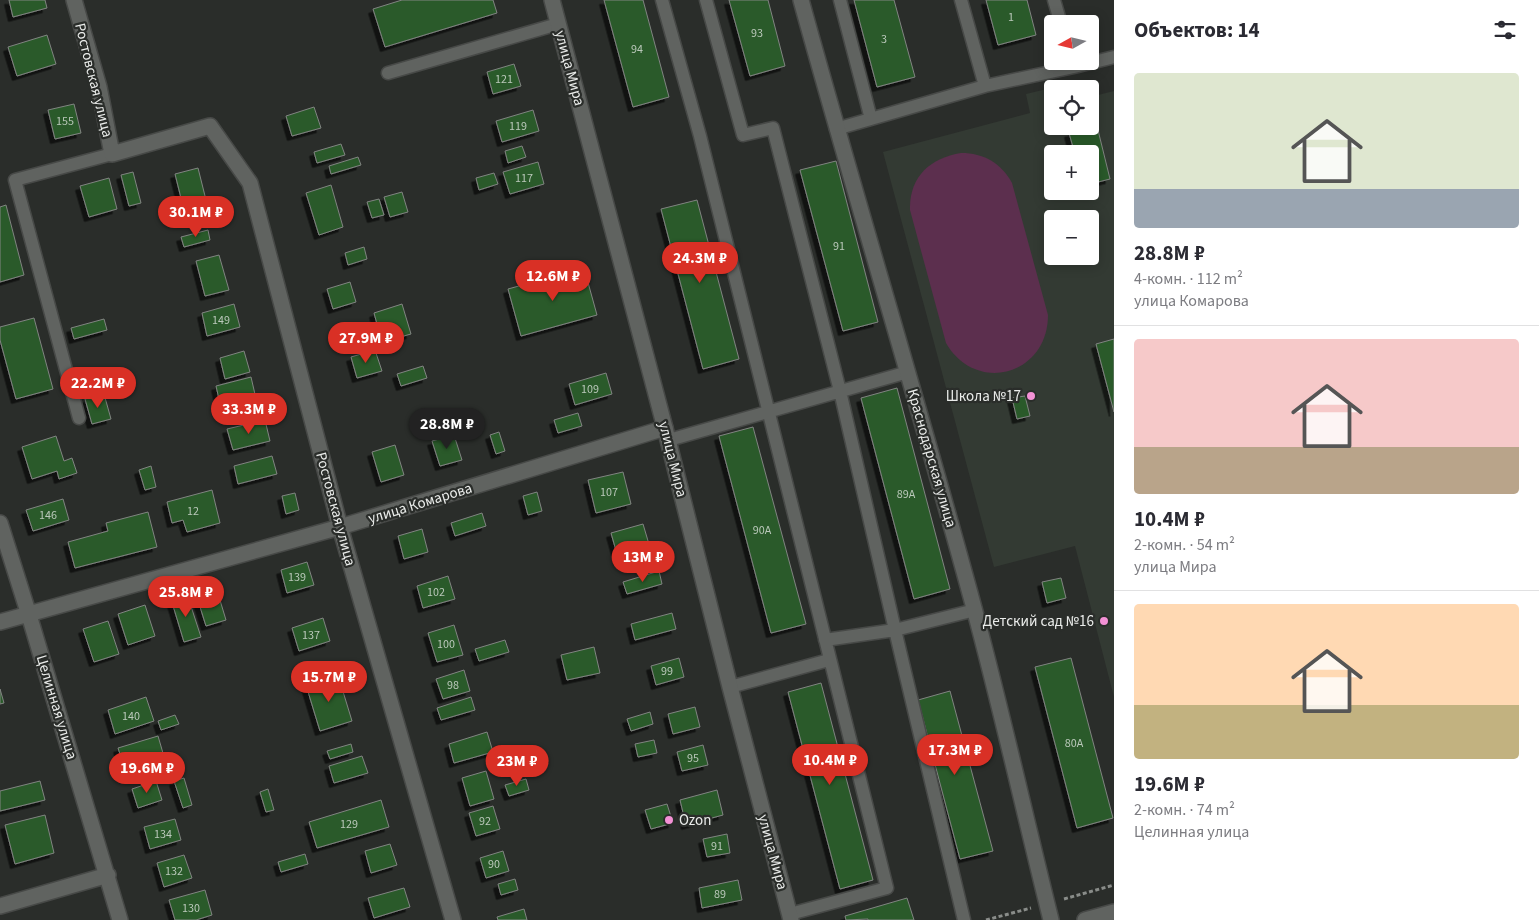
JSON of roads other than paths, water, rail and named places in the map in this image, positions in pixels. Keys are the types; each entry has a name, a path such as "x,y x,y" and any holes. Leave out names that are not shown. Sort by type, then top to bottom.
{"street":[{"name":"Ростовская улица","path":"74,0 99,87 112,154 210,126 250,183 340,527 453,920"},
{"name":"улица Мира","path":"552,0 667,434 790,917"},
{"name":"Краснодарская улица","path":"801,0 836,129 908,372 975,610 1051,920"},
{"name":"улица Комарова","path":"0,622 667,434"},
{"name":"Целинная улица","path":"0,523 120,920"},
{"path":"0,906 108,876"},
{"path":"1085,920 1114,912"}],"lane":[{"path":"662,0 700,136 887,888 790,917"},
{"path":"706,0 743,135 773,128 840,391 894,630 964,920"},
{"path":"840,0 871,119"},
{"path":"961,0 985,86"},
{"path":"1054,0 1058,15"},
{"path":"388,73 558,24"},
{"path":"1099,60 1114,57"},
{"path":"836,129 985,86 1049,70"},
{"path":"79,418 15,180 112,154"},
{"path":"667,434 768,411 908,372"},
{"path":"825,640 894,630 975,610"},
{"path":"730,687 829,660"}],"place":[{"name":"Школа №17","path":"1031,396"},
{"name":"Детский сад №16","path":"1104,621"},
{"name":"Ozon","path":"669,820"}]}
